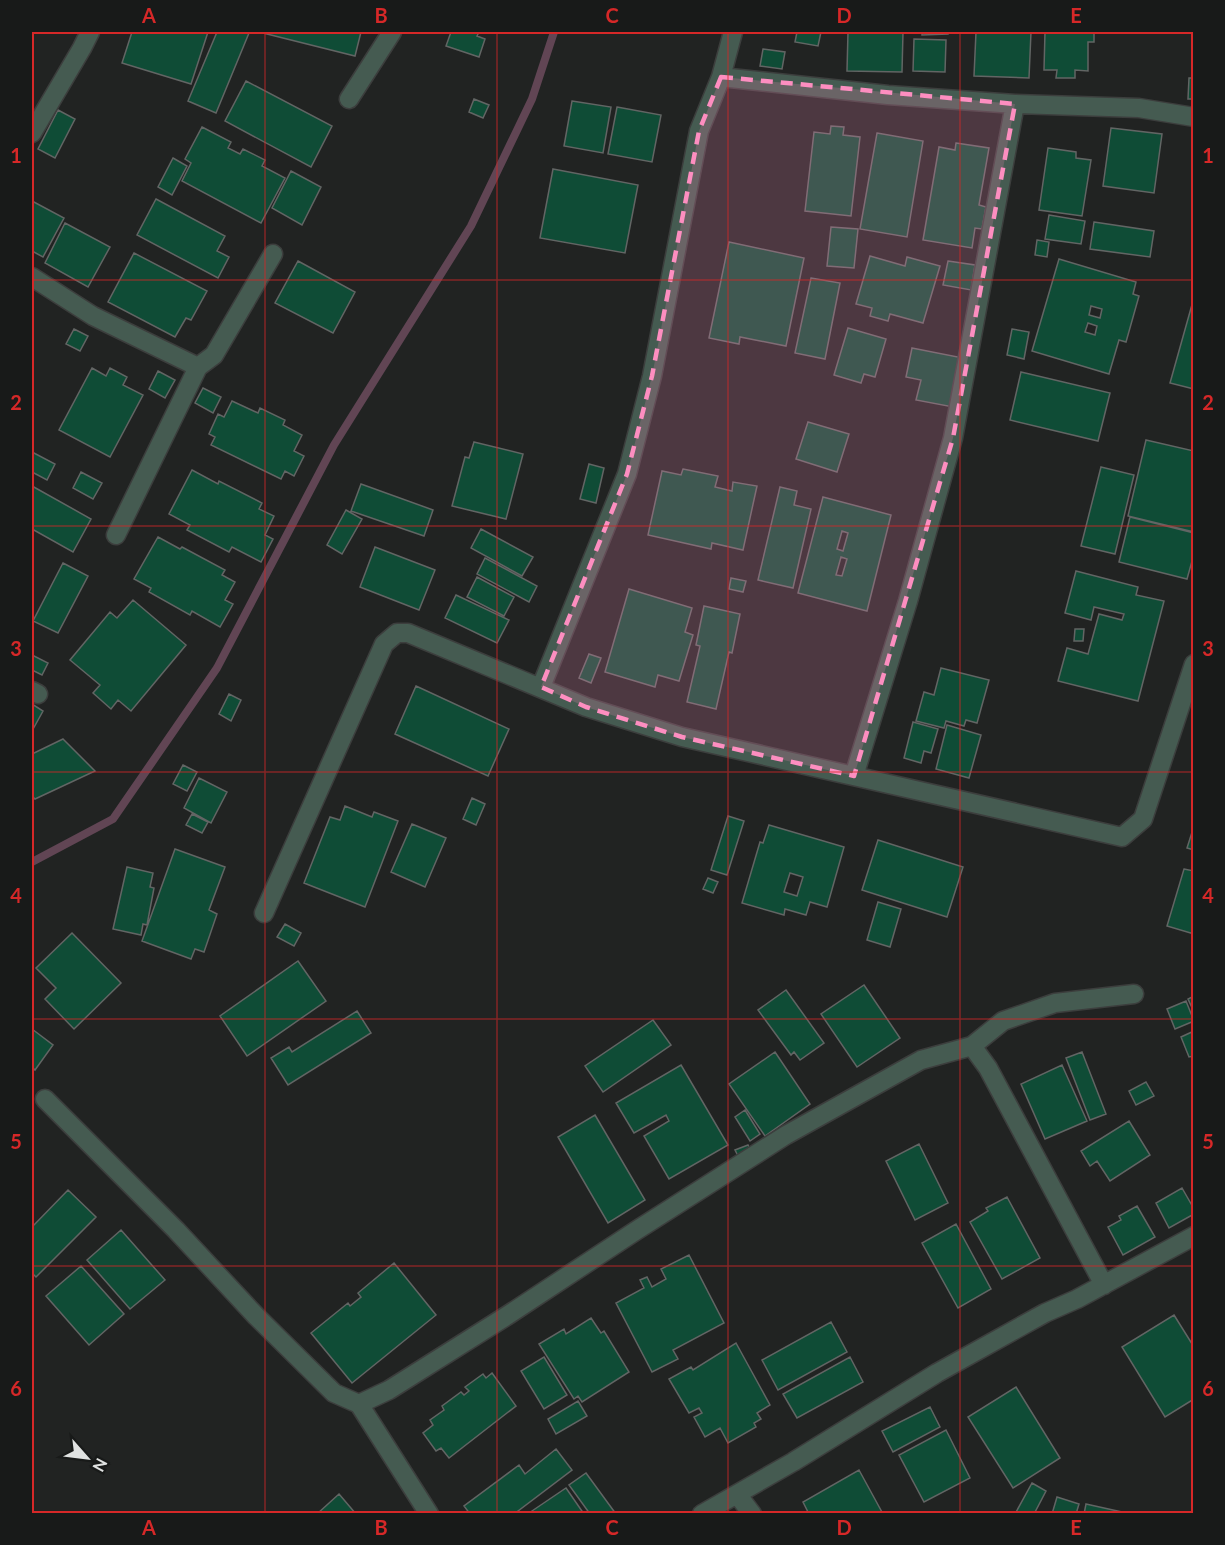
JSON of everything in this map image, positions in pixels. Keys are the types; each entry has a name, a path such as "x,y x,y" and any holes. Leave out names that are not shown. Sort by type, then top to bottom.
{"street":[{"path":"32,133 90,32"},
{"path":"349,99 392,32"},
{"path":"541,687 627,474 652,376 699,131 721,76 733,32"},
{"path":"721,76 888,95 1015,104 1139,108 1194,117"},
{"path":"854,776 908,601 953,438 1015,104"},
{"path":"116,535 198,367 214,355 273,254"},
{"path":"32,278 93,316 198,367"},
{"path":"264,913 384,644 397,633 408,633 586,707 682,737 1122,837 1143,819 1194,664"},
{"path":"360,1404 389,1390 786,1136 921,1060 972,1046 1003,1021 1055,1003 1134,994"},
{"path":"972,1046 988,1068 1104,1285"},
{"path":"45,1099 176,1230 256,1316 334,1394 360,1404 429,1514"},
{"path":"702,1514 937,1373 1045,1313 1104,1285 1194,1236"},
{"path":"737,1494 752,1514"}],"highlighted area":[{"path":"721,77 1015,104 953,438 854,776 682,737 586,707 541,687 627,474 652,376 699,131"}],"building":[{"path":"132,32 208,32 191,84 122,63"},
{"path":"217,32 249,33 216,113 188,101"},
{"path":"259,32 361,32 355,56"},
{"path":"451,32 479,32 477,36 485,39 479,57 446,46"},
{"path":"797,32 821,32 818,46 795,42"},
{"path":"848,32 903,32 902,72 847,71"},
{"path":"922,32 948,32 948,34 922,35"},
{"path":"976,32 1031,32 1029,78 974,76"},
{"path":"1045,32 1094,32 1094,42 1088,42 1088,71 1075,70 1075,78 1056,78 1057,70 1044,70"},
{"path":"914,39 946,40 945,72 913,71"},
{"path":"763,49 785,52 782,69 760,66"},
{"path":"1189,78 1194,78 1194,99 1188,99"},
{"path":"246,81 332,126 311,167 225,121"},
{"path":"474,99 489,105 483,118 469,112"},
{"path":"572,101 611,107 603,153 564,146"},
{"path":"617,107 661,115 652,162 608,154"},
{"path":"58,110 75,119 55,158 38,149"},
{"path":"831,126 844,127 843,135 860,137 851,216 805,211 814,132 830,134"},
{"path":"202,127 231,142 228,148 240,154 243,149 265,160 262,166 285,178 261,223 182,181 191,163 185,159"},
{"path":"1111,128 1162,134 1154,193 1103,186"},
{"path":"877,133 923,141 907,237 860,229"},
{"path":"956,143 989,148 979,205 986,207 982,229 975,228 972,248 923,240 939,147 955,150"},
{"path":"1048,148 1076,152 1076,158 1091,160 1082,216 1039,210"},
{"path":"173,158 187,166 172,195 158,187"},
{"path":"553,169 638,185 625,253 540,238"},
{"path":"291,171 321,187 302,225 272,208"},
{"path":"156,199 225,236 217,251 229,257 218,278 137,235"},
{"path":"32,201 64,218 43,257 32,251"},
{"path":"1049,215 1085,221 1081,244 1045,239"},
{"path":"1094,222 1154,231 1150,257 1090,249"},
{"path":"65,223 110,247 88,287 45,263"},
{"path":"831,227 858,229 854,268 827,266"},
{"path":"1037,240 1049,242 1047,257 1035,255"},
{"path":"729,242 804,258 786,346 740,337 739,344 709,338"},
{"path":"134,253 207,291 191,320 186,318 175,337 108,302"},
{"path":"870,256 905,266 907,257 940,266 923,323 890,314 888,321 870,316 872,308 856,304"},
{"path":"1059,259 1136,282 1133,294 1139,296 1126,342 1119,340 1109,374 1032,351","holes":["1091,306 1102,309 1100,318 1089,315","1088,323 1097,326 1095,335 1085,332"]},
{"path":"298,261 355,292 333,333 275,303"},
{"path":"948,261 975,265 971,290 943,285"},
{"path":"811,278 840,283 825,359 795,353"},
{"path":"1194,302 1194,389 1170,383"},
{"path":"848,328 886,339 875,377 864,374 861,383 834,375"},
{"path":"74,329 88,336 80,351 66,344"},
{"path":"1012,329 1029,332 1024,359 1007,355"},
{"path":"912,348 963,358 953,407 916,400 921,380 906,377"},
{"path":"92,368 106,376 110,368 127,377 123,385 143,395 110,457 59,430"},
{"path":"158,371 175,380 165,398 149,389"},
{"path":"1021,372 1110,393 1098,441 1010,420"},
{"path":"203,388 221,397 213,413 195,403"},
{"path":"232,401 258,413 260,408 285,420 283,425 302,435 294,451 304,456 294,476 285,471 281,479 211,445 215,437 209,434 218,414 224,417"},
{"path":"808,422 849,434 837,472 796,459"},
{"path":"1146,440 1194,451 1194,532 1128,516"},
{"path":"474,442 523,454 506,519 452,506 465,457 469,458"},
{"path":"32,452 55,464 47,480 32,472"},
{"path":"589,464 604,468 596,503 580,499"},
{"path":"1101,467 1134,475 1115,554 1081,546"},
{"path":"683,469 718,476 715,487 732,491 733,482 757,486 743,550 712,543 711,549 648,535 662,471 681,475"},
{"path":"192,470 262,503 259,509 274,516 265,535 273,539 261,562 232,547 229,552 187,530 190,525 169,514"},
{"path":"81,472 102,483 93,499 73,488"},
{"path":"361,484 433,510 424,536 351,511"},
{"path":"32,486 91,519 73,552 32,529"},
{"path":"780,487 797,491 794,505 811,509 793,588 758,580"},
{"path":"823,497 891,515 867,611 798,593","holes":["842,531 848,533 843,551 837,549","841,557 847,559 842,576 836,575"]},
{"path":"346,510 362,519 342,554 327,545"},
{"path":"1130,517 1194,533 1194,554 1187,579 1119,562"},
{"path":"481,529 533,557 522,576 471,548"},
{"path":"158,537 225,570 222,575 235,582 225,600 233,604 220,627 192,611 190,615 149,592 151,588 134,579"},
{"path":"375,547 435,570 419,610 360,587"},
{"path":"485,558 537,586 529,602 477,574"},
{"path":"63,563 88,576 58,633 33,621"},
{"path":"1076,571 1138,587 1136,595 1164,601 1138,701 1058,681 1067,648 1088,654 1099,614 1122,620 1124,614 1094,607 1091,620 1065,613"},
{"path":"477,577 514,597 504,616 467,597"},
{"path":"731,578 746,581 743,592 729,589"},
{"path":"629,589 692,608 685,632 693,635 679,681 658,675 655,687 605,672"},
{"path":"456,595 509,620 497,643 445,618"},
{"path":"133,600 186,645 131,711 118,700 111,709 93,693 100,685 70,660 110,612 117,618"},
{"path":"704,606 740,614 716,709 687,702 700,646 696,645"},
{"path":"1075,629 1084,629 1083,641 1074,641"},
{"path":"589,654 601,658 591,683 579,678"},
{"path":"32,655 48,663 42,675 32,670"},
{"path":"941,668 989,680 977,723 966,720 964,726 946,721 944,728 916,721 924,692 934,695"},
{"path":"416,686 509,729 488,776 395,734"},
{"path":"229,694 241,700 231,721 219,714"},
{"path":"32,704 43,711 32,731"},
{"path":"913,722 938,729 931,753 924,751 921,763 904,758"},
{"path":"947,725 981,735 969,778 936,769"},
{"path":"63,739 95,771 35,799 32,796 32,754"},
{"path":"183,765 197,772 187,791 173,784"},
{"path":"199,778 227,792 211,823 184,808"},
{"path":"472,798 485,804 476,825 463,819"},
{"path":"345,806 372,817 374,812 398,821 365,907 304,883 330,817 340,820"},
{"path":"192,814 208,822 202,833 186,825"},
{"path":"728,816 744,821 727,875 711,870"},
{"path":"412,824 446,838 425,887 391,872"},
{"path":"769,825 844,847 827,907 810,902 806,915 785,909 784,915 742,903 760,842 763,843","holes":["790,873 803,877 797,896 784,892"]},
{"path":"1194,826 1194,850 1187,848"},
{"path":"878,840 963,867 947,917 862,890"},
{"path":"175,849 225,867 209,910 217,914 204,952 195,949 191,959 142,941"},
{"path":"127,867 153,873 150,887 154,888 147,925 143,924 141,935 113,929"},
{"path":"1184,869 1194,871 1194,934 1167,926"},
{"path":"708,878 718,882 713,893 703,889"},
{"path":"878,902 901,909 890,947 867,940"},
{"path":"285,924 301,933 294,946 277,937"},
{"path":"72,933 121,983 74,1029 45,999 56,988 36,968"},
{"path":"298,961 326,1001 247,1056 220,1016"},
{"path":"864,985 900,1038 857,1067 821,1014"},
{"path":"786,990 824,1043 800,1060 794,1052 791,1055 758,1010"},
{"path":"1194,996 1194,1012 1188,999"},
{"path":"1186,1001 1194,1021 1175,1029 1167,1009"},
{"path":"357,1011 371,1033 288,1085 271,1058 289,1047 292,1052"},
{"path":"653,1020 671,1045 603,1092 585,1066"},
{"path":"32,1029 53,1045 35,1070 32,1067"},
{"path":"1194,1031 1194,1056 1189,1057 1181,1037"},
{"path":"775,1052 810,1104 765,1136 729,1084"},
{"path":"1082,1052 1106,1114 1090,1120 1066,1058"},
{"path":"681,1065 728,1145 669,1179 644,1136 669,1121 666,1115 634,1133 616,1103"},
{"path":"1062,1065 1087,1121 1045,1139 1021,1084"},
{"path":"1146,1082 1154,1096 1136,1105 1129,1091"},
{"path":"745,1110 760,1134 750,1141 735,1117"},
{"path":"595,1115 645,1200 608,1223 558,1137"},
{"path":"1129,1121 1150,1155 1110,1181 1097,1161 1090,1166 1081,1151"},
{"path":"919,1144 948,1203 915,1220 886,1161"},
{"path":"748,1145 752,1154 740,1160 735,1150"},
{"path":"1182,1188 1194,1209 1194,1214 1169,1228 1156,1203"},
{"path":"68,1190 96,1217 36,1277 32,1273 32,1227"},
{"path":"1007,1197 1040,1258 1002,1279 970,1222 988,1211 986,1208"},
{"path":"1137,1206 1155,1237 1123,1255 1108,1227 1121,1220 1119,1216"},
{"path":"956,1224 991,1289 958,1308 922,1243"},
{"path":"121,1230 165,1280 130,1309 87,1260"},
{"path":"689,1255 724,1323 673,1350 678,1359 652,1372 616,1303 644,1288 640,1280 647,1277 652,1287 666,1279 661,1269"},
{"path":"394,1263 436,1315 352,1383 311,1333 348,1303 350,1306 361,1297 358,1293"},
{"path":"81,1266 124,1314 89,1345 46,1296"},
{"path":"1174,1315 1194,1347 1194,1399 1165,1417 1122,1347"},
{"path":"591,1318 601,1333 604,1331 629,1372 582,1402 578,1396 574,1399 539,1344 564,1329 566,1334"},
{"path":"831,1322 847,1352 778,1390 762,1360"},
{"path":"736,1343 770,1405 757,1413 761,1419 754,1423 756,1427 728,1443 720,1428 705,1437 694,1417 702,1413 699,1408 689,1413 669,1379 691,1367 693,1370"},
{"path":"544,1357 567,1395 544,1409 521,1371"},
{"path":"850,1357 863,1382 797,1418 783,1394"},
{"path":"492,1373 516,1406 449,1458 441,1448 436,1451 423,1433 433,1425 430,1420 444,1410 442,1406 461,1392 464,1395 469,1391 465,1387 483,1374 486,1378"},
{"path":"1016,1387 1060,1458 1013,1488 968,1417"},
{"path":"578,1401 587,1416 556,1434 548,1419"},
{"path":"930,1407 940,1427 893,1452 882,1431"},
{"path":"946,1430 970,1478 924,1502 899,1455"},
{"path":"556,1449 572,1470 514,1514 470,1514 464,1506 519,1465 525,1474"},
{"path":"859,1470 883,1514 809,1514 803,1502"},
{"path":"586,1473 616,1514 590,1514 569,1485"},
{"path":"1032,1483 1046,1491 1034,1514 1015,1514"},
{"path":"566,1488 584,1514 529,1513"},
{"path":"339,1494 356,1514 317,1514"},
{"path":"1057,1497 1079,1504 1076,1514 1052,1514"},
{"path":"1086,1504 1131,1514 1084,1514"}],"waterway":[{"path":"32,862 113,819 217,668 334,445 471,226 532,99 554,32"}]}
